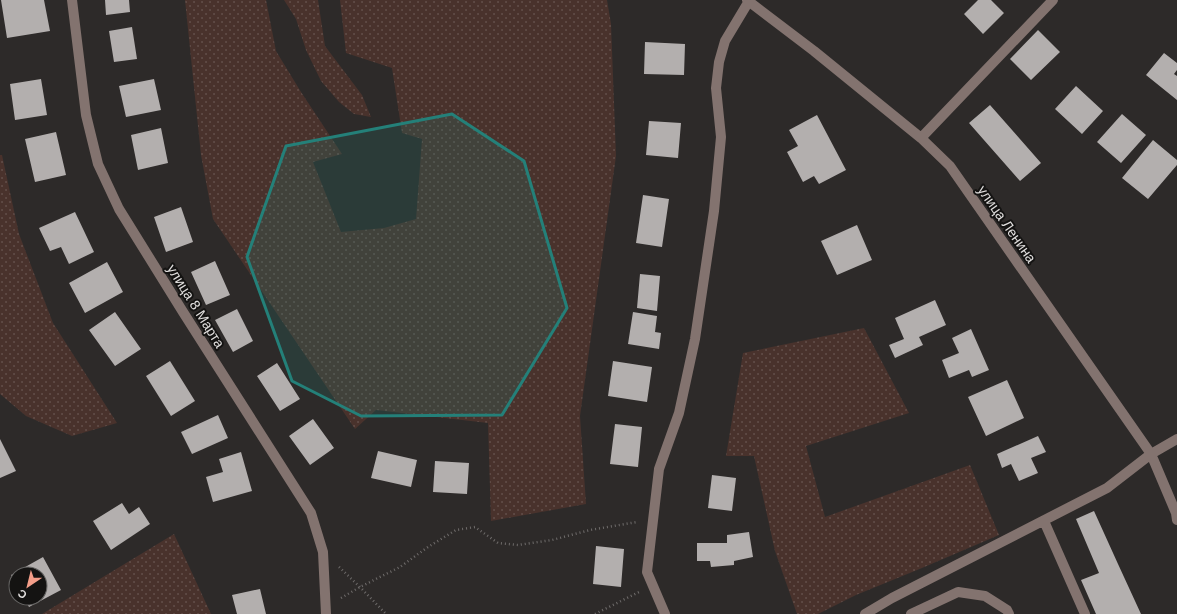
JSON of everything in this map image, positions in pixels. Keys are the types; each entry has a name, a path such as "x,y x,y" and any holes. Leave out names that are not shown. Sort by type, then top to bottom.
{"street":[{"name":"улица 8 Марта","path":"72,0 86,115 98,164 123,215 182,312 311,513 323,552 326,610"},
{"path":"921,138 1053,0"},
{"path":"665,614 647,572 659,469 679,413 695,339 714,211 721,137 716,88 719,62 725,41 748,1"},
{"name":"улица Ленина","path":"748,1 921,138 950,166 1151,454 1176,513 1177,520"},
{"path":"865,614 892,598 1106,488 1151,454 1177,439"},
{"path":"1044,521 1085,614"},
{"path":"910,614 958,592 985,596 1007,610 1009,614"}],"path":[{"path":"326,610 360,587 400,567 428,547 456,530 475,527 498,542 518,545 552,540 621,524 653,520"},
{"path":"323,552 386,614"},
{"path":"595,614 653,585"}],"highlighted area":[{"path":"452,114 524,161 567,308 502,415 361,416 292,381 247,257 286,146"}],"shaded area":[{"path":"185,0 266,0 276,51 342,154 313,162 341,232 384,228 416,219 422,139 402,133 392,68 346,53 340,0 607,0 611,24 616,156 580,416 586,504 491,521 488,423 376,410 355,429 213,219 201,155"},
{"path":"284,0 318,0 325,46 362,95 371,117 354,114 339,102 321,81 306,50 296,19"},
{"path":"0,155 2,155 19,234 53,323 117,423 72,436 26,416 0,394"},
{"path":"864,328 909,413 806,446 825,517 970,465 999,535 856,595 818,614 797,614 775,551 754,456 726,456 743,353"},
{"path":"174,534 211,614 42,614"}],"building":[{"path":"1,0 44,0 50,31 7,38"},
{"path":"105,0 129,0 130,12 106,15"},
{"path":"978,0 991,0 1004,13 983,34 964,14"},
{"path":"132,27 137,59 114,62 109,31"},
{"path":"1038,30 1060,52 1031,80 1010,59"},
{"path":"645,42 685,44 684,75 644,74"},
{"path":"1164,53 1177,63 1177,70 1174,74 1177,76 1177,100 1146,75"},
{"path":"41,79 47,115 15,120 10,84"},
{"path":"154,79 161,110 126,117 119,86"},
{"path":"1076,86 1103,111 1082,134 1055,109"},
{"path":"990,105 1041,163 1020,181 969,123"},
{"path":"1122,114 1146,135 1121,163 1097,142"},
{"path":"817,115 846,170 819,184 814,176 803,182 787,152 798,146 789,130"},
{"path":"649,121 681,123 678,158 646,155"},
{"path":"161,128 168,163 138,170 131,135"},
{"path":"56,132 66,175 35,182 25,139"},
{"path":"1153,140 1177,160 1177,165 1148,199 1122,178"},
{"path":"643,195 669,199 662,247 636,243"},
{"path":"181,207 193,242 166,252 154,217"},
{"path":"75,212 94,252 69,264 61,247 50,251 39,228"},
{"path":"857,225 872,260 837,275 821,241"},
{"path":"215,261 230,295 206,305 191,272"},
{"path":"107,262 123,292 85,313 69,283"},
{"path":"640,274 660,276 657,311 637,308"},
{"path":"935,300 946,325 919,337 923,345 895,358 889,345 904,339 895,318"},
{"path":"237,309 253,341 233,352 215,320"},
{"path":"115,312 141,349 115,366 89,330"},
{"path":"633,312 657,316 655,332 661,333 659,349 628,344"},
{"path":"971,329 989,370 972,377 969,370 949,378 942,360 959,353 952,338"},
{"path":"170,361 195,401 171,416 146,376"},
{"path":"613,361 652,367 647,402 608,396"},
{"path":"277,363 300,399 280,411 257,376"},
{"path":"1007,380 1024,418 986,436 968,397"},
{"path":"218,415 228,438 192,454 181,432"},
{"path":"313,419 334,448 310,465 289,436"},
{"path":"615,424 642,427 638,467 610,464"},
{"path":"1038,436 1046,452 1031,458 1038,473 1019,481 1011,464 1002,468 997,454"},
{"path":"0,439 16,471 0,478"},
{"path":"378,451 417,460 411,487 371,478"},
{"path":"241,452 252,491 213,502 206,477 223,472 219,459"},
{"path":"435,461 469,463 467,494 433,492"},
{"path":"712,475 736,478 732,511 708,508"},
{"path":"122,503 129,514 139,507 150,524 111,550 93,521"},
{"path":"1094,511 1141,614 1096,614 1081,580 1099,573 1076,519"},
{"path":"749,532 753,557 734,561 734,565 711,567 710,561 697,561 697,543 727,543 727,535"},
{"path":"596,546 624,549 621,587 593,584"},
{"path":"43,557 48,566 27,566"},
{"path":"48,566 61,590 48,597"},
{"path":"260,589 266,614 237,614 232,595"}]}
